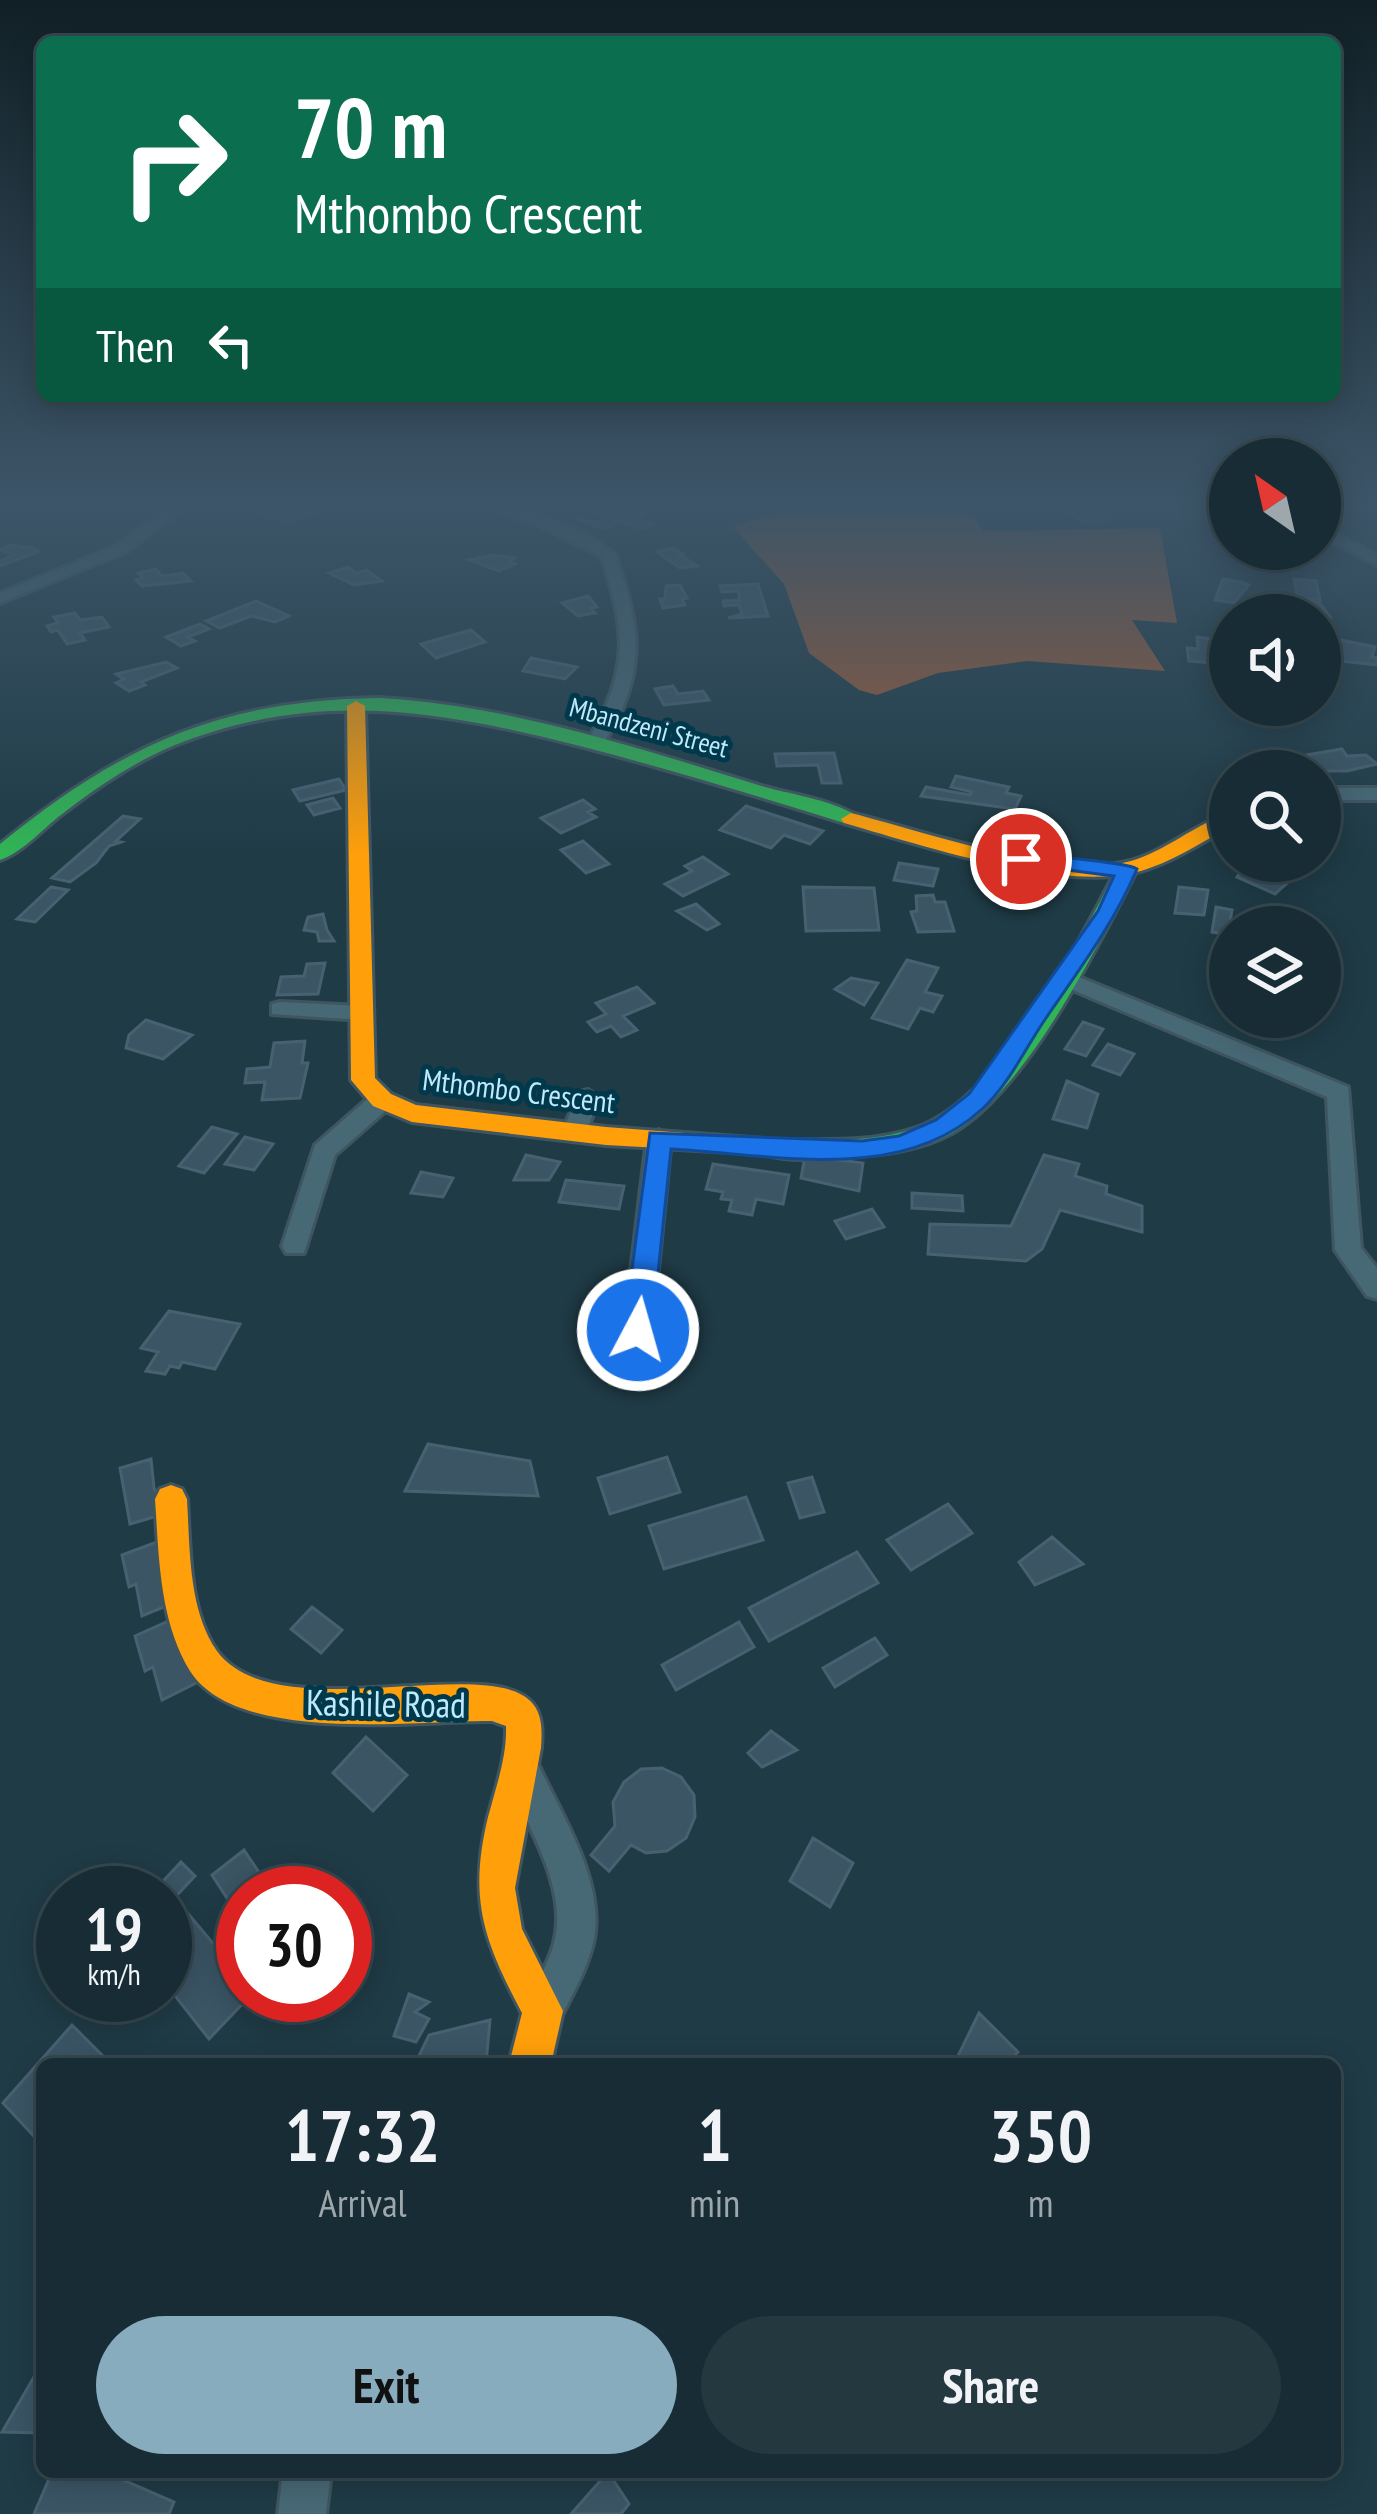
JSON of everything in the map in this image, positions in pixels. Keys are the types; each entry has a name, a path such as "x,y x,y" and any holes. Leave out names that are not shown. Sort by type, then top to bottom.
{"street":[{"path":"596,742 619,707 634,638 629,620"},
{"name":"Mbandzeni Street","path":"0,854 62,803 164,743 319,706 404,704 456,710 596,742 905,836 1059,866 1127,869 1209,829"},
{"name":"Mthombo Crescent","path":"356,706 363,1080 382,1100 412,1113 659,1139 862,1150 903,1144 945,1126 977,1100 1108,911 1127,869"},
{"path":"1341,794 1377,794"},
{"path":"1064,978 1340,1093 1348,1250 1377,1288"},
{"path":"280,1009 362,1013"},
{"path":"575,1130 588,1098"},
{"path":"295,1246 324,1150 382,1100"},
{"path":"638,1330 659,1139"},
{"name":"Kashile Road","path":"171,1499 187,1609 207,1661 240,1694 272,1702 428,1699 510,1707 526,1724 521,1767 505,1809 493,1896 503,1934 542,2011"},
{"path":"521,1767 572,1891 578,1917 574,1942 542,2011 531,2058"},
{"path":"302,2514 306,2478"}],"shaded area":[{"path":"797,620 1132,620 1165,671 1027,661 938,673 877,695 859,690 809,653"}],"building":[{"path":"104,620 109,627 80,633 85,640 67,644 58,630 51,632 47,626"},
{"path":"208,620 240,620 220,628"},
{"path":"200,624 209,629 188,637 195,641 181,646 166,637"},
{"path":"471,630 485,642 436,658 421,644"},
{"path":"1197,637 1209,639 1209,662 1189,661 1187,648 1198,649"},
{"path":"1341,640 1375,647 1372,657 1377,658 1377,665 1342,661"},
{"path":"531,658 577,667 565,679 523,671"},
{"path":"166,662 177,668 141,682 145,685 129,691 116,683 124,679 116,674"},
{"path":"673,686 678,694 703,691 709,700 664,705 655,689"},
{"path":"1342,749 1347,756 1366,755 1377,764 1341,771 1341,750 1336,750"},
{"path":"834,753 841,783 822,783 818,765 777,766 775,754"},
{"path":"956,776 1009,787 1006,793 1021,796 1015,809 921,796 926,787 970,795 972,792 951,787"},
{"path":"339,779 346,790 300,801 293,790"},
{"path":"333,798 340,808 314,815 307,805"},
{"path":"583,800 595,809 588,812 596,817 561,833 541,818"},
{"path":"746,806 823,831 810,844 784,835 771,848 720,830"},
{"path":"123,816 140,819 116,841 121,842 109,846 96,863 70,882 52,878"},
{"path":"583,841 609,864 586,873 561,850"},
{"path":"703,857 728,874 683,896 665,884 692,871 685,866"},
{"path":"899,863 938,869 933,886 894,880"},
{"path":"1248,882 1286,884 1275,894"},
{"path":"51,887 68,890 35,922 17,919"},
{"path":"803,887 874,888 879,930 806,931"},
{"path":"1179,887 1208,890 1204,915 1175,913"},
{"path":"933,895 935,902 945,902 954,931 918,932 911,912 917,911 916,896"},
{"path":"696,904 719,924 707,930 677,911"},
{"path":"323,914 334,941 319,941 317,932 304,930 308,917"},
{"path":"907,960 938,968 925,992 942,996 933,1012 920,1008 908,1029 872,1018"},
{"path":"325,963 318,994 277,995 281,977 304,976 307,964"},
{"path":"851,978 878,983 864,1005 835,989"},
{"path":"637,987 654,1003 623,1016 637,1030 621,1037 611,1026 597,1032 588,1022 606,1014 596,1003"},
{"path":"146,1020 192,1035 163,1059 126,1048 129,1035"},
{"path":"1083,1022 1103,1029 1086,1056 1065,1049"},
{"path":"305,1041 302,1063 308,1063 300,1098 262,1100 265,1082 245,1083 247,1069 270,1067 274,1043"},
{"path":"1108,1044 1134,1054 1120,1075 1093,1065"},
{"path":"1067,1081 1098,1094 1087,1128 1053,1119"},
{"path":"212,1127 237,1134 204,1173 179,1166"},
{"path":"245,1137 273,1144 254,1170 225,1164"},
{"path":"526,1155 560,1162 549,1180 514,1180"},
{"path":"1044,1155 1079,1164 1075,1176 1107,1186 1106,1194 1142,1206 1142,1232 1060,1210 1042,1249 1026,1261 928,1254 930,1224 1011,1226"},
{"path":"805,1156 863,1163 859,1191 801,1178"},
{"path":"713,1164 789,1175 783,1204 756,1199 752,1215 729,1211 732,1200 721,1199 723,1192 706,1189"},
{"path":"421,1172 453,1178 443,1197 411,1193"},
{"path":"566,1180 624,1186 619,1209 559,1202"},
{"path":"912,1193 962,1196 963,1211 912,1208"},
{"path":"872,1209 884,1227 846,1239 835,1221"},
{"path":"169,1311 240,1324 215,1369 182,1362 179,1368 170,1366 165,1374 146,1371 158,1352 141,1348"},
{"path":"428,1444 530,1461 538,1496 405,1491"},
{"path":"667,1457 680,1492 610,1514 598,1478"},
{"path":"151,1459 154,1488 167,1513 130,1524 120,1468"},
{"path":"812,1477 824,1512 800,1518 788,1483"},
{"path":"746,1497 763,1540 664,1569 649,1526"},
{"path":"948,1504 972,1533 911,1570 887,1540"},
{"path":"1052,1537 1083,1564 1035,1585 1019,1562"},
{"path":"162,1540 176,1602 142,1616 136,1584 129,1587 122,1555"},
{"path":"857,1552 878,1583 769,1641 749,1608"},
{"path":"312,1607 342,1630 321,1653 291,1629"},
{"path":"173,1619 202,1680 162,1700 153,1667 145,1671 135,1636"},
{"path":"739,1622 754,1647 676,1690 662,1665"},
{"path":"875,1638 887,1655 835,1687 823,1668"},
{"path":"771,1731 797,1750 762,1767 748,1753"},
{"path":"366,1737 407,1775 373,1811 333,1773"},
{"path":"662,1768 681,1777 694,1795 695,1817 686,1838 667,1851 646,1853 631,1845 609,1871 591,1855 615,1826 613,1802 624,1782 641,1769"},
{"path":"813,1838 853,1863 830,1907 790,1881"},
{"path":"244,1850 255,1866 224,1866"},
{"path":"192,1918 216,1947 216,2022 225,2022 209,2039 192,2017"},
{"path":"409,1994 429,2002 415,2012 429,2019 416,2042 394,2036"},
{"path":"979,2013 1018,2052 1012,2058 957,2058"},
{"path":"490,2020 487,2058 418,2058 429,2035"},
{"path":"72,2025 105,2058 43,2058"},
{"path":"36,2066 36,2139 3,2103"},
{"path":"36,2373 36,2433 2,2432"},
{"path":"49,2478 119,2478 174,2502 169,2514 34,2514"},
{"path":"603,2478 612,2478 629,2504 621,2514 571,2514"}],"traffic: fast":[{"path":"0,854 100,778 167,742 255,716 348,704 409,705 486,717 851,819"},
{"path":"778,1149 902,1141 941,1128 966,1111 993,1084 1046,1012 1127,869"}],"traffic: slow":[{"path":"356,706 363,1080 382,1100 412,1113 606,1136 778,1149"},
{"path":"851,819 991,855 1103,870 1154,859 1209,830"},
{"path":"171,1499 185,1618 203,1660 217,1677 240,1690 308,1704 492,1704 513,1709 522,1717 523,1748 502,1836 496,1888 503,1930 543,2011 531,2058"}],"route":[{"path":"638,1330 659,1139 862,1150 903,1144 945,1126 977,1100 1108,911 1127,869 1095,870 1021,859"}]}
